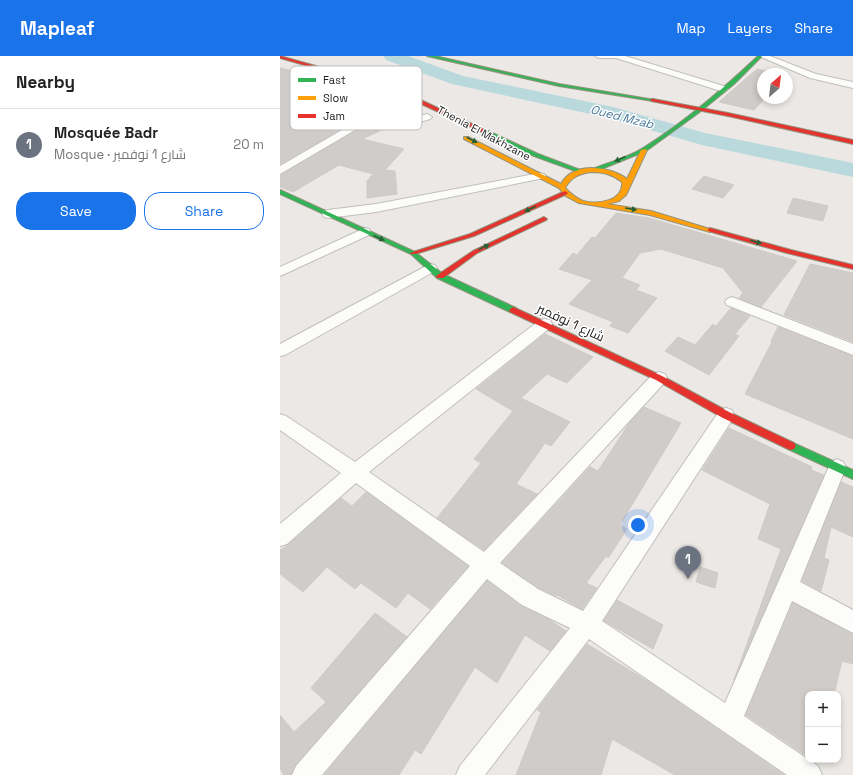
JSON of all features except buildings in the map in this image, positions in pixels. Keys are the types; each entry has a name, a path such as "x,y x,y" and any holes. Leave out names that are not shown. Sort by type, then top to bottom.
{"main road":[{"path":"429,56 454,63 559,85 700,109 853,142"},
{"path":"597,169 647,148 724,90 762,56"},
{"path":"280,57 312,66"},
{"path":"280,64 290,67"},
{"path":"422,102 536,155 580,171"},
{"name":"Thenia El Makhzane","path":"422,114 431,119"},
{"name":"Thenia El Makhzane","path":"461,135 540,176 564,190 572,198 581,202"},
{"path":"592,203 614,200 629,190 647,148"},
{"path":"435,272 471,235 564,190 563,182 566,177 580,171 597,169 610,171 624,180 629,190"},
{"name":"شارع 1 نوفمبر","path":"282,194 413,253 424,260 435,272 659,378 726,415 845,471"},
{"path":"567,208 581,202 651,212 790,252 853,267"},
{"path":"413,253 454,252 552,215"}],"street":[{"path":"599,56 616,56 724,90"},
{"path":"762,56 813,76 853,85"},
{"path":"422,120 431,119"},
{"path":"280,171 349,130"},
{"path":"328,214 376,208 540,176"},
{"path":"280,272 366,232"},
{"path":"280,351 435,272"},
{"path":"732,302 853,350"},
{"path":"280,537 355,472 545,324"},
{"path":"305,775 485,565 659,378"},
{"path":"469,775 587,624 726,415"},
{"path":"280,421 355,472 530,597 587,624 809,775"},
{"path":"730,721 787,587 845,471"},
{"path":"787,587 853,622"}],"waterway":[{"name":"Oued Mzab","path":"392,56 420,66"},
{"name":"Oued Mzab","path":"422,67 458,80 613,113 702,139 853,170"}],"traffic: fast":[{"path":"429,56 559,85 653,100"},
{"path":"597,169 644,150 699,110 732,83 760,56"},
{"path":"484,131 536,155 580,171"},
{"path":"280,192 413,253 440,276 513,310"},
{"path":"791,446 853,475"}],"traffic: slow":[{"path":"466,138 562,187"},
{"path":"627,185 644,150"},
{"path":"592,203 616,200 624,194 626,189 625,181 619,176 610,173 590,170 572,175 566,180 562,188 568,195 581,202 651,213 710,230"}],"traffic: jam":[{"path":"280,57 312,66"},
{"path":"653,100 728,114 853,142"},
{"path":"422,102 484,131"},
{"path":"413,253 472,235 565,193"},
{"path":"440,276 475,252 544,219"},
{"path":"710,230 789,252 853,267"},
{"path":"513,310 659,378 726,415 791,446"}],"place":[{"name":"Mosquée Badr","path":"688,579"}]}
